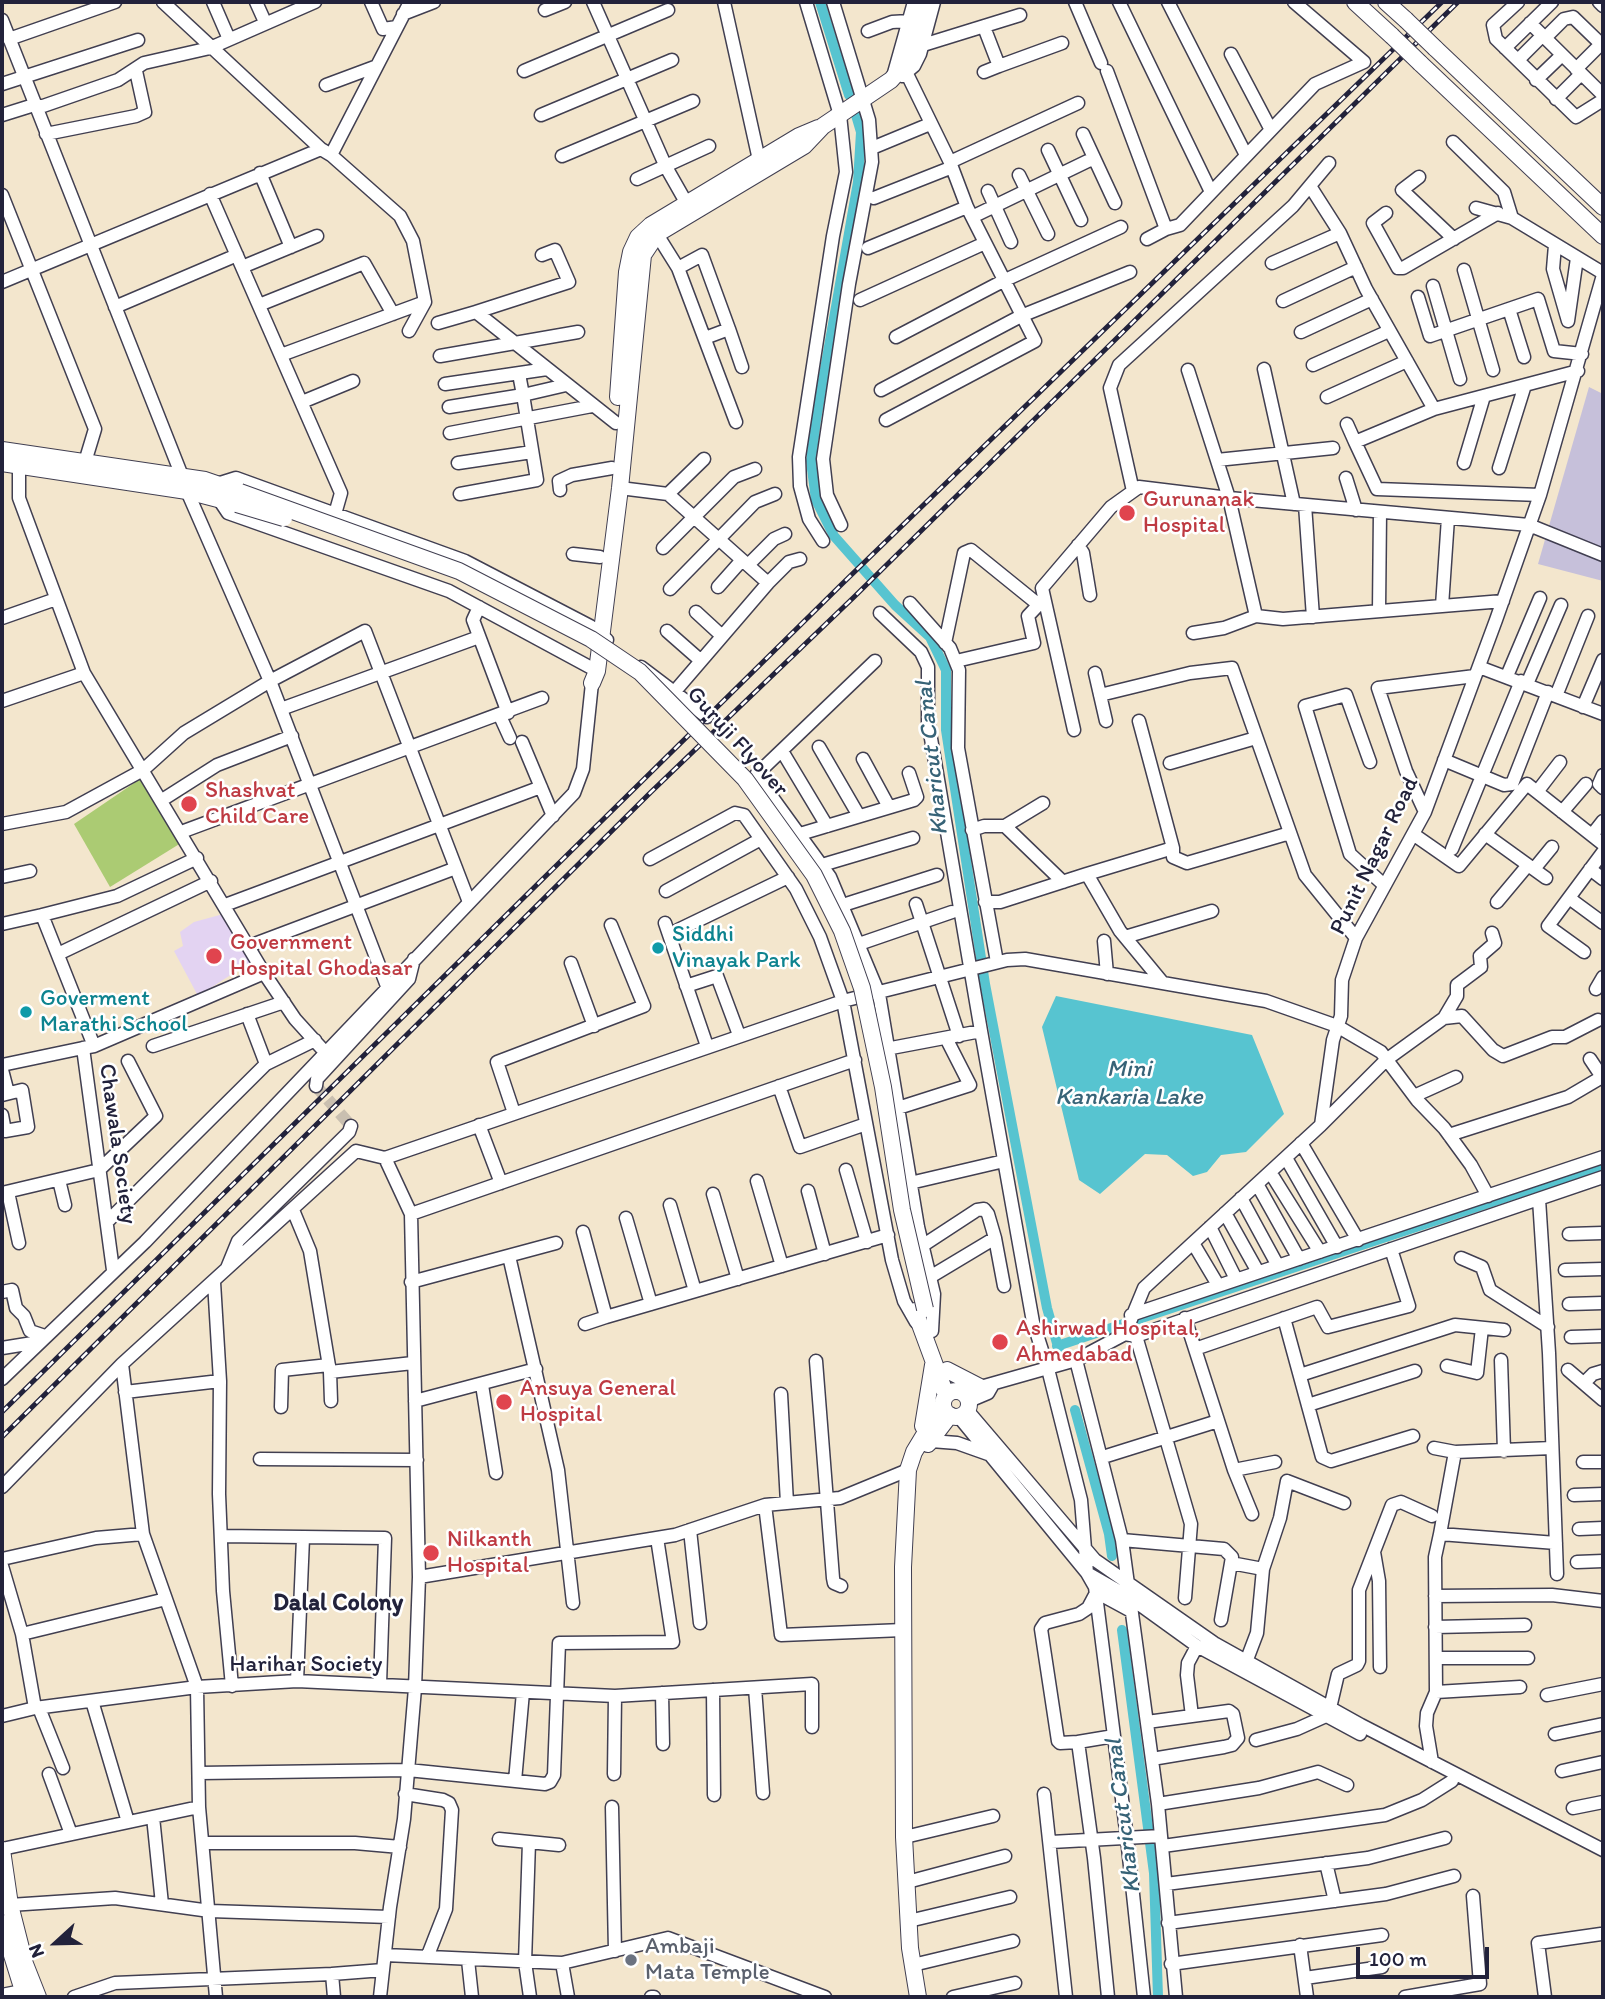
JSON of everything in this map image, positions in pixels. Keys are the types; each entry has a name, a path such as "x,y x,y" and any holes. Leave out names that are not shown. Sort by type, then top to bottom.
{"main road":[{"path":"690,209 760,160 799,136 823,126 906,70 925,2"},
{"path":"1354,2 1603,236"},
{"path":"1386,2 1603,207"},
{"path":"593,673 600,557 612,468 627,272 635,245 654,230 804,146 823,126"},
{"path":"595,630 620,488 640,274 643,255 654,230"},
{"path":"2,450 13,460 185,484"},
{"path":"13,460 85,462 185,484"},
{"name":"Guruji Flyover","path":"185,484 239,498 444,575 586,648 634,680 738,785 805,880 832,935 852,990 892,1212 920,1310 956,1403"},
{"path":"920,1997 909,1836 907,1566 915,1468 925,1441 940,1366 986,1387"},
{"path":"920,1997 910,1948 904,1836 902,1630 908,1470 925,1441 956,1403"},
{"path":"2,1849 10,1905 25,1964 38,1997"},
{"path":"2,1923 23,1994"}],"street":[{"path":"9,39 115,2"},
{"path":"163,2 209,48 400,216 413,241 425,302 410,331"},
{"path":"213,2 229,39"},
{"path":"256,2 265,22"},
{"path":"2,115 35,105 43,106 136,71 144,63 209,48 300,4 315,2"},
{"path":"371,2 383,29 397,27"},
{"path":"2,282 260,173 326,152 410,2"},
{"path":"403,14 434,2"},
{"path":"545,10 565,2"},
{"path":"593,2 666,167 690,209"},
{"path":"724,2 760,160"},
{"path":"806,2 840,115 846,173 818,331 801,457 800,486 809,519 823,541"},
{"path":"833,2 864,99 872,148 872,162 822,459 827,495 841,525"},
{"path":"891,80 914,2"},
{"path":"886,421 1035,341 969,212 906,70 914,66 923,45 934,2"},
{"path":"1075,2 1104,67 1166,229"},
{"path":"1119,2 1211,192"},
{"path":"1168,2 1246,155"},
{"path":"1147,239 1180,225 1315,84 1364,62 1294,2"},
{"path":"1518,2 1493,25 1496,39 1576,117 1603,94 1531,23"},
{"path":"1505,48 1552,2"},
{"path":"1599,2 1603,6"},
{"path":"524,71 668,10"},
{"path":"923,45 1020,15"},
{"path":"1517,60 1564,19 1573,17 1602,45 1556,99"},
{"path":"2,20 185,484 271,681 387,986"},
{"path":"868,31 892,22 909,21"},
{"path":"984,27 999,66"},
{"path":"2,84 138,40"},
{"path":"985,72 1062,43"},
{"path":"1231,54 1270,130"},
{"path":"1536,80 1562,55"},
{"path":"541,115 672,60"},
{"path":"326,85 377,65"},
{"path":"46,134 145,112 136,71"},
{"path":"562,156 693,101"},
{"path":"874,198 950,165 1078,103"},
{"path":"872,148 930,124"},
{"path":"1083,134 1115,203"},
{"path":"1453,142 1504,192 1513,218"},
{"path":"637,180 709,146"},
{"path":"1048,150 1081,220"},
{"path":"868,248 969,212 994,206 1094,158"},
{"path":"1133,491 1110,388 1119,365 1185,308 1310,186 1329,163"},
{"path":"260,173 291,247"},
{"path":"1019,175 1048,234"},
{"path":"1419,177 1402,190 1454,239"},
{"path":"1310,186 1340,233 1389,331 1434,409"},
{"path":"988,191 1011,242"},
{"path":"211,194 341,494 335,514"},
{"path":"2,195 95,429 85,462"},
{"path":"1476,208 1513,218 1603,274"},
{"path":"1386,213 1373,223 1398,268 1498,213"},
{"path":"896,337 1003,281 1121,227"},
{"path":"654,230 678,268 736,422"},
{"path":"1272,263 1340,233"},
{"path":"115,307 317,236"},
{"path":"860,300 985,243"},
{"path":"1555,245 1553,269 1568,324 1577,258"},
{"path":"438,323 477,313 569,282 555,250 542,255"},
{"path":"678,268 702,255 742,367"},
{"path":"259,305 364,263 393,314"},
{"path":"1283,301 1356,267"},
{"path":"1464,270 1493,370"},
{"path":"881,390 1021,316 1130,272"},
{"name":"Punit Nagar Road","path":"1321,1125 1337,1026 1341,1016 1342,980 1356,938 1425,811 1477,672 1540,495 1601,297 1603,274"},
{"path":"1433,286 1460,379"},
{"path":"1418,298 1430,336"},
{"path":"1301,332 1372,299"},
{"path":"1417,340 1538,299 1554,352 1582,354"},
{"path":"281,355 425,302"},
{"path":"1509,309 1524,357"},
{"path":"477,313 616,423"},
{"path":"705,338 729,329"},
{"path":"818,331 842,332"},
{"path":"1313,365 1389,331"},
{"path":"440,356 578,332"},
{"path":"1327,397 1407,361"},
{"path":"445,384 547,369"},
{"path":"1264,369 1281,453 1299,505 1313,617"},
{"path":"1188,370 1229,498 1256,616"},
{"path":"1355,442 1434,409 1578,372"},
{"path":"460,494 537,480 519,374"},
{"path":"302,402 353,381"},
{"path":"449,407 566,385"},
{"path":"1499,468 1525,385"},
{"path":"1464,463 1484,396"},
{"path":"450,433 592,406"},
{"path":"1347,424 1377,489 1540,495"},
{"path":"1217,460 1333,448"},
{"path":"458,463 532,452"},
{"path":"801,457 822,459"},
{"path":"668,494 704,459"},
{"path":"13,460 19,498 84,673 264,973 324,1051"},
{"path":"560,490 559,481 572,475 612,468"},
{"path":"663,548 734,477 755,469"},
{"path":"2,1379 145,1242 324,1051 553,816 581,782 593,673 449,590 228,513 217,491 236,478 465,561 595,630 676,690 707,717"},
{"path":"1346,478 1356,510"},
{"path":"1073,730 1042,602 1042,588 1111,507 1139,487 1299,505 1529,525 1603,555"},
{"path":"620,488 668,494 768,583"},
{"path":"670,589 755,502 775,495"},
{"path":"1379,611 1380,512"},
{"path":"1442,606 1448,518"},
{"path":"718,587 774,539 785,534"},
{"path":"1078,545 1083,553 1090,595"},
{"path":"945,643 964,553 971,550 1042,602"},
{"path":"573,554 600,557"},
{"path":"676,690 768,583 789,562 800,559"},
{"path":"1507,676 1540,598"},
{"path":"2,618 56,599"},
{"path":"1193,634 1224,628 1256,616 1283,619 1503,601"},
{"path":"956,661 1034,643 1028,616 1042,602"},
{"path":"910,603 945,643 956,661 961,692 958,748 995,963"},
{"path":"1452,849 1482,776 1561,605"},
{"path":"479,607 473,620 504,714 553,816"},
{"path":"696,612 721,635"},
{"path":"880,613 921,652 928,667 930,733 973,968 981,1031 1033,1322 1048,1369 1081,1500 1087,1573"},
{"path":"1444,760 1504,785 1512,785 1588,616"},
{"path":"2,824 66,811 143,770 184,733 271,681 365,631 469,902"},
{"path":"667,631 700,660"},
{"path":"281,709 479,636"},
{"path":"1583,707 1603,660"},
{"path":"875,661 756,775 822,865 843,905 879,994 922,1245 934,1294 928,1333"},
{"path":"1100,695 1190,673 1232,668 1305,875 1356,938"},
{"path":"1425,811 1406,771 1378,688 1477,672 1507,676 1603,714"},
{"path":"2,701 84,673"},
{"path":"1095,673 1106,721"},
{"path":"1370,762 1346,695 1305,706 1350,854 1384,885"},
{"path":"181,832 542,698"},
{"path":"1139,721 1174,857 1187,863 1290,833"},
{"path":"162,800 217,765 292,736"},
{"path":"1170,762 1255,738"},
{"path":"819,747 859,816"},
{"path":"782,751 827,826"},
{"path":"863,759 889,807"},
{"path":"1537,792 1560,762"},
{"path":"800,834 917,797 908,774"},
{"path":"1603,775 1599,784 1603,789"},
{"path":"1413,834 1459,866 1527,784 1603,844"},
{"path":"1562,812 1586,784"},
{"path":"225,905 541,787"},
{"path":"972,830 984,826 1005,825 1043,803"},
{"path":"650,859 730,814 744,815 788,877 820,937 843,1001 888,1235 904,1301 928,1333"},
{"path":"1592,835 1603,821"},
{"path":"1005,825 1063,882"},
{"path":"1485,834 1546,878"},
{"path":"822,865 913,838"},
{"path":"666,891 761,839"},
{"path":"1497,902 1552,847"},
{"path":"985,902 1000,902 1173,848"},
{"path":"1584,952 1548,926 1603,852"},
{"path":"2,924 117,896 197,858"},
{"path":"249,946 456,868"},
{"path":"1590,869 1603,879"},
{"path":"2,877 30,871"},
{"path":"1087,874 1125,937 1163,983"},
{"path":"843,905 937,875"},
{"path":"678,930 788,877"},
{"path":"58,954 211,881"},
{"path":"1569,898 1603,923"},
{"path":"916,904 941,977 952,1037 970,1085"},
{"path":"1125,937 1212,911"},
{"path":"859,944 952,912"},
{"name":"Chawala Society","path":"42,915 58,954 88,1047 99,1170 113,1270"},
{"path":"665,923 707,1046"},
{"path":"514,1113 497,1062 645,1006 611,925"},
{"path":"1185,1598 1191,1524 1165,1435 1129,1335 1131,1315 1144,1287 1286,1158 1386,1060 1444,1018 1457,996 1457,985 1480,967 1480,956 1495,943 1492,933"},
{"path":"1104,941 1107,974"},
{"path":"316,1086 317,1079 409,979 415,956"},
{"path":"2,1487 122,1364 356,1151 385,1158 843,1001 995,963 1025,959 1266,1001 1337,1026 1381,1052 1414,1096 1449,1135 1471,1165 1488,1196"},
{"path":"571,963 594,1026"},
{"path":"2,1115 5,1131 28,1127 22,1090 5,1094 2,1068 88,1047 264,973"},
{"path":"686,986 717,976 739,1035"},
{"path":"153,1045 284,1002"},
{"path":"247,1014 266,1064"},
{"path":"1444,1018 1462,1016 1493,1050 1503,1056 1552,1037 1565,1037 1598,1020"},
{"path":"887,1049 981,1031"},
{"path":"107,1222 266,1064 315,1040"},
{"path":"1449,1135 1568,1097 1603,1077 1590,1059"},
{"path":"411,1214 855,1060"},
{"path":"19,1243 5,1193 99,1170 156,1116 128,1061"},
{"path":"1414,1096 1456,1077"},
{"path":"898,1108 970,1085 990,1082"},
{"path":"779,1086 800,1147 866,1124"},
{"path":"479,1125 501,1183"},
{"path":"227,1269 238,1241 349,1132 351,1126"},
{"path":"1301,1143 1358,1240"},
{"path":"1131,1315 1603,1157"},
{"path":"380,1997 408,1770 415,1688 419,1577 411,1214 385,1158"},
{"path":"1286,1158 1337,1247"},
{"path":"911,1183 1004,1161"},
{"path":"846,1170 867,1241"},
{"path":"1270,1172 1320,1252"},
{"path":"956,1403 986,1387 1076,1360 1129,1335 1603,1177"},
{"path":"59,1180 65,1205"},
{"path":"757,1181 782,1266"},
{"path":"1257,1184 1299,1259"},
{"path":"808,1192 825,1254"},
{"path":"713,1194 738,1279"},
{"path":"1241,1198 1278,1266"},
{"path":"1539,1199 1548,1327 1557,1574"},
{"path":"670,1205 695,1292"},
{"path":"922,1245 976,1210 984,1209 995,1238 1003,1286"},
{"path":"293,1210 310,1251 329,1368 331,1401"},
{"path":"1226,1213 1258,1272"},
{"path":"626,1218 652,1304"},
{"path":"1210,1227 1236,1279"},
{"path":"583,1232 606,1317"},
{"path":"1569,1234 1603,1233"},
{"path":"586,1324 888,1235"},
{"path":"930,1277 995,1238"},
{"path":"411,1282 556,1242"},
{"path":"1193,1243 1217,1286"},
{"path":"1195,1349 1317,1307 1328,1327 1409,1306 1391,1249"},
{"path":"509,1256 558,1470 573,1603"},
{"path":"1461,1258 1482,1268 1490,1290 1548,1327"},
{"path":"1565,1270 1603,1269"},
{"path":"214,1282 220,1381 221,1536 232,1686"},
{"path":"2,1292 12,1290 16,1308 30,1331 43,1339"},
{"path":"1569,1304 1603,1303"},
{"path":"1185,1318 1234,1471 1252,1514"},
{"path":"1284,1318 1322,1457 1331,1461 1413,1436"},
{"path":"1300,1376 1455,1325 1504,1330"},
{"path":"1447,1366 1477,1373 1482,1328"},
{"path":"1571,1337 1603,1336"},
{"path":"2,1348 43,1339"},
{"path":"1076,1360 1103,1457 1122,1541 1158,1804 1159,1839 1166,1884 1176,1997"},
{"path":"1501,1360 1504,1451"},
{"path":"816,1361 833,1578 836,1585 841,1586"},
{"path":"281,1407 282,1370 413,1363"},
{"path":"122,1364 144,1534 197,1687 201,1824"},
{"path":"415,1401 536,1369"},
{"path":"1568,1370 1603,1400"},
{"path":"1308,1405 1415,1371"},
{"path":"1584,1383 1593,1374 1603,1371"},
{"path":"125,1392 220,1381"},
{"path":"482,1385 496,1473"},
{"path":"781,1394 787,1503"},
{"path":"956,1403 988,1454 1087,1573 1095,1590 1130,1838 1144,1997"},
{"path":"956,1403 1087,1552 1214,1643 1328,1712 1603,1860"},
{"path":"1103,1457 1165,1435 1219,1421"},
{"path":"925,1441 957,1443 988,1454"},
{"path":"1434,1448 1455,1452 1552,1448"},
{"path":"1432,1762 1427,1713 1437,1692 1435,1557 1455,1452"},
{"path":"260,1459 417,1460"},
{"path":"1234,1471 1275,1462"},
{"path":"1583,1462 1603,1462"},
{"path":"419,1577 656,1538 690,1530 765,1505 841,1498 908,1470"},
{"path":"1245,1662 1257,1633 1263,1569 1280,1518 1287,1481 1344,1503"},
{"path":"1574,1495 1603,1494"},
{"path":"1256,1740 1297,1729 1328,1712 1338,1674 1357,1665 1359,1661 1359,1590 1392,1505 1401,1502 1432,1516"},
{"path":"765,1505 780,1635 902,1630"},
{"path":"1579,1529 1603,1528"},
{"path":"690,1530 700,1623"},
{"path":"2,1559 96,1538 144,1534"},
{"path":"1440,1534 1556,1543"},
{"path":"221,1536 385,1538 380,1684"},
{"path":"297,1681 303,1538"},
{"path":"200,1776 408,1770 550,1782 554,1775 559,1643 673,1642 656,1538"},
{"path":"1122,1541 1229,1551 1231,1563 1221,1620"},
{"path":"1374,1552 1379,1581 1381,1667"},
{"path":"1577,1562 1603,1561"},
{"path":"1231,1563 1263,1569"},
{"path":"2,1566 22,1634 37,1708 63,1769"},
{"path":"1087,1573 1129,1597 1197,1646 1603,1850"},
{"path":"1095,1590 1131,1611"},
{"path":"1095,1590 1088,1608 1079,1614 1045,1623 1041,1629 1058,1741 1078,1742 1114,1736"},
{"path":"1435,1596 1552,1595 1603,1601"},
{"path":"22,1634 166,1598"},
{"path":"1436,1627 1525,1625"},
{"path":"1192,1716 1187,1675 1188,1662 1197,1646"},
{"path":"1436,1658 1528,1658"},
{"name":"Harihar Society","path":"2,1716 37,1708 197,1687 297,1681 615,1696 812,1684 812,1727"},
{"path":"1546,1695 1603,1684"},
{"path":"1437,1692 1521,1687"},
{"path":"755,1688 763,1793"},
{"path":"713,1690 715,1795"},
{"path":"515,1781 523,1692"},
{"path":"662,1693 663,1744"},
{"path":"614,1774 615,1696"},
{"path":"92,1701 128,1822"},
{"path":"1147,1722 1232,1711 1236,1742 1152,1759"},
{"path":"1555,1734 1603,1724"},
{"path":"1078,1742 1092,1839 1108,1997"},
{"path":"1562,1770 1603,1762"},
{"path":"1158,1804 1259,1788 1318,1772 1348,1785"},
{"path":"49,1774 71,1834"},
{"path":"200,1776 199,1807 216,1997"},
{"path":"1051,1842 1159,1839 1385,1815 1422,1800 1452,1781"},
{"path":"405,1794 443,1800 449,1803 452,1810 446,1909 428,1955"},
{"path":"1044,1794 1066,1997"},
{"path":"1573,1808 1603,1801"},
{"path":"2,1849 199,1807"},
{"path":"612,1807 615,1951"},
{"path":"909,1836 993,1816"},
{"path":"153,1817 162,1904"},
{"path":"1166,1884 1368,1858 1445,1838"},
{"path":"499,1839 559,1845"},
{"path":"528,1842 525,1962 530,1997"},
{"path":"203,1843 355,1843 400,1847"},
{"path":"911,1881 1005,1856"},
{"path":"1326,1863 1335,1901"},
{"path":"1168,1923 1385,1894 1454,1876"},
{"path":"1405,1997 1480,1984 1473,1896"},
{"path":"913,1920 1010,1897"},
{"path":"10,1905 115,1898 210,1911 389,1917"},
{"path":"1545,1997 1538,1943 1601,1934"},
{"path":"1171,1964 1382,1935"},
{"path":"385,1955 562,1963 668,1938 825,1997"},
{"path":"917,1964 1013,1941"},
{"path":"1300,1945 1307,1997"},
{"path":"468,1960 472,1997"},
{"path":"562,1963 568,1997"},
{"path":"1305,1978 1382,1967"},
{"path":"74,1997 115,1983 215,1981 383,1970"},
{"path":"332,1975 334,1997"},
{"path":"953,1997 1015,1983"},
{"path":"2,1995 23,1994"}],"shaded area":[{"path":"1589,387 1603,394 1603,581 1538,564"},
{"name":"Government Hospital Ghodasar","path":"227,913 254,960 198,996 174,951 183,946 180,932 194,922"}],"green space":[{"path":"143,777 181,843 110,887 74,824"}],"water":[{"name":"Mini Kankaria Lake","path":"1056,996 1252,1035 1284,1114 1246,1152 1221,1155 1207,1172 1193,1176 1167,1155 1145,1154 1100,1194 1079,1180 1042,1027"}],"waterway":[{"name":"Kharicut Canal","path":"820,2 849,95"},
{"name":"Kharicut Canal","path":"856,115 861,132 858,182 811,461 816,500 834,536 895,605 930,637 946,670 946,730 985,984 1047,1308 1060,1354"},
{"path":"1057,1346 1603,1165"},
{"name":"Kharicut Canal","path":"1075,1410 1109,1534 1112,1556"},
{"name":"Kharicut Canal","path":"1122,1630 1154,1873 1158,1997"}],"tunnel":[{"path":"316,1086 351,1126"}],"railway":[{"path":"2,1412 843,583 1442,2"},
{"path":"2,1437 651,792 854,597 1458,2"}],"place":[{"name":"Gurunanak Hospital","path":"1127,513"},
{"name":"Shashvat Child Care","path":"189,804"},
{"name":"Siddhi Vinayak Park","path":"658,948"},
{"name":"Government Hospital Ghodasar","path":"214,956"},
{"name":"Goverment Marathi School","path":"26,1012"},
{"name":"Ashirwad Hospital, Ahmedabad","path":"1000,1342"},
{"name":"Ansuya General Hospital","path":"504,1402"},
{"name":"Nilkanth Hospital","path":"431,1553"},
{"name":"Ambaji Mata Temple","path":"631,1960"}],"district":[{"name":"Dalal Colony","path":"338,1604"}]}
